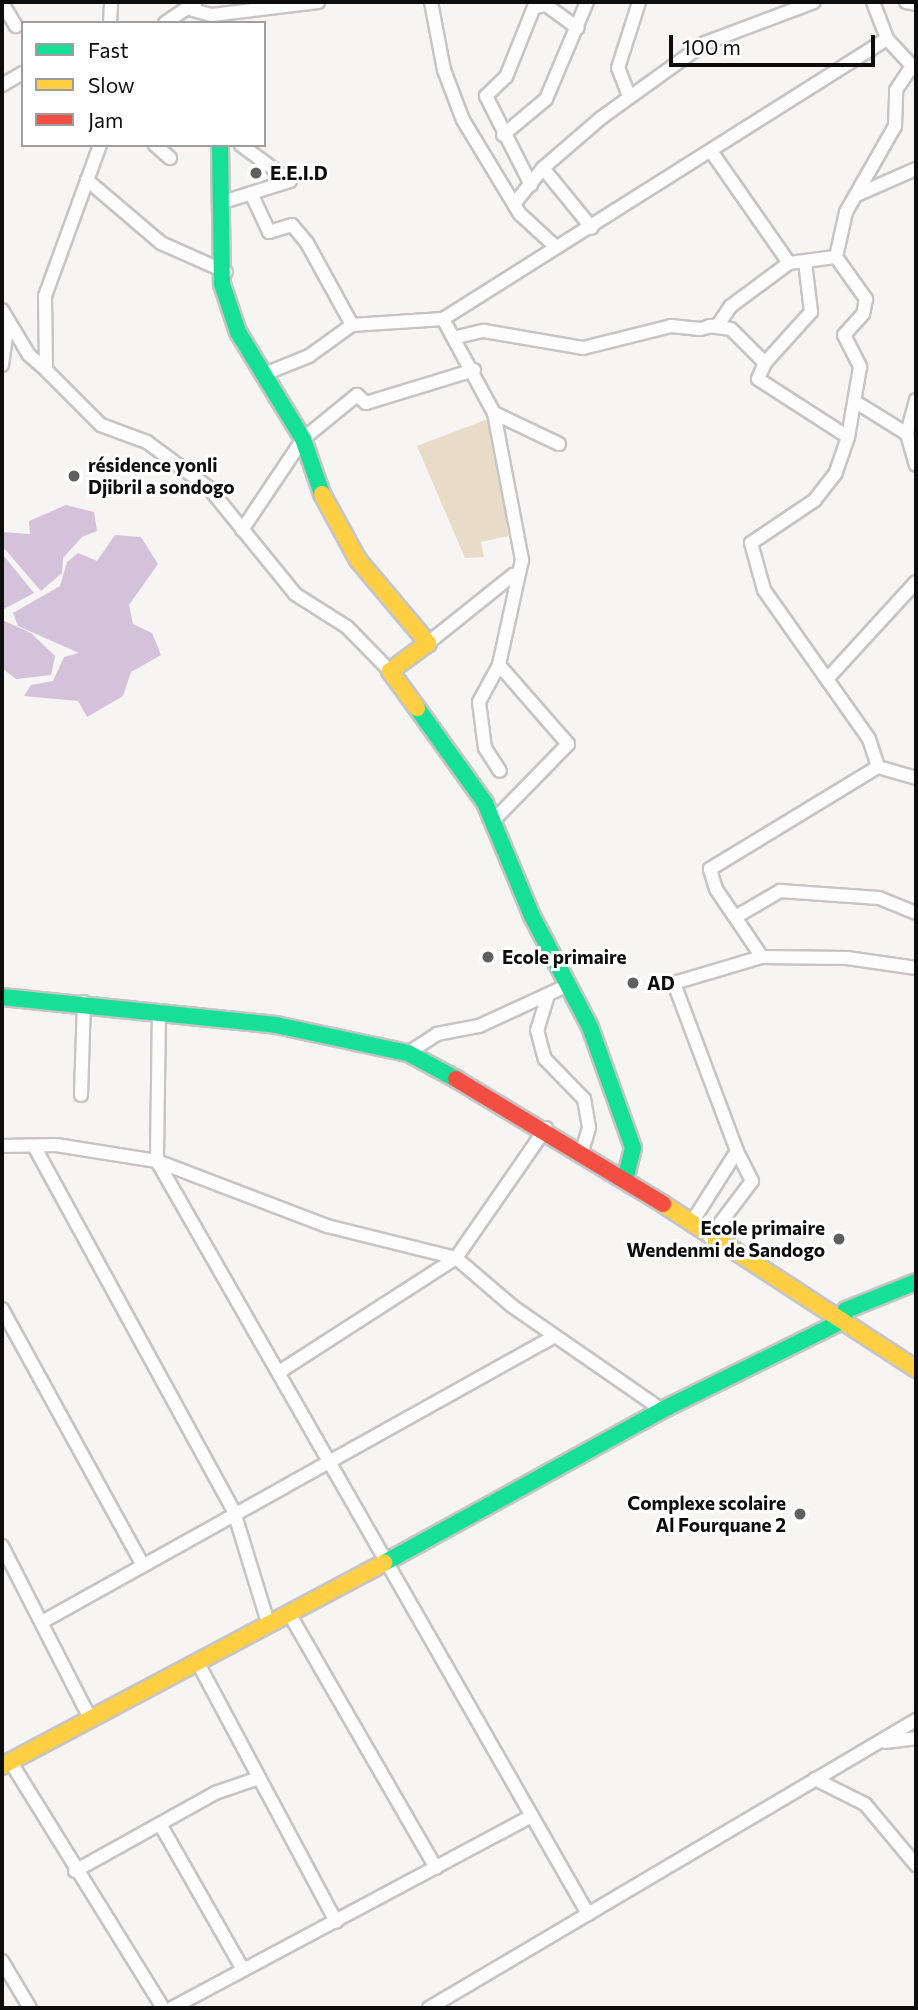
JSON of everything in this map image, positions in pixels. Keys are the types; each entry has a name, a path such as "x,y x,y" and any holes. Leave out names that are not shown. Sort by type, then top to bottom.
{"street":[{"path":"110,21 111,2"},
{"path":"171,21 200,12 318,2"},
{"path":"430,2 456,104 514,204 556,247"},
{"path":"503,135 546,99 587,2"},
{"path":"629,96 618,68 639,2"},
{"path":"514,204 543,167 629,96 705,43 814,2"},
{"path":"873,2 887,39 914,68 896,90 895,126 859,194 846,212 836,257 866,299 863,314 844,335 859,359 859,404 835,474 815,500 751,542 764,590 828,677 869,739 878,767"},
{"path":"906,2 916,4"},
{"path":"2,3 16,26"},
{"path":"531,185 503,135 486,96 506,77 530,10 547,5 578,28"},
{"path":"262,375 309,356 352,325 443,319 556,247 592,228 703,153 713,154 887,39"},
{"path":"2,85 21,74"},
{"path":"46,370 45,296 99,147"},
{"path":"157,147 170,158"},
{"path":"220,147 226,299 262,375 303,439 314,480 358,560 428,643"},
{"path":"223,202 290,181 244,147"},
{"path":"713,154 789,263"},
{"path":"543,167 592,228"},
{"path":"859,194 916,169"},
{"path":"87,180 161,243 226,272"},
{"path":"251,193 269,232 292,225 307,243 352,325"},
{"path":"709,326 789,263 836,257"},
{"path":"805,262 811,312 765,363 758,379 848,437"},
{"path":"3,314 46,370 100,425 147,442 209,488 295,594 347,627 390,671 492,822 566,986 612,1074 617,1116 633,1148 625,1179"},
{"path":"2,365 10,344 3,314"},
{"path":"390,671 513,575 522,560 494,413 457,337 443,319"},
{"path":"457,337 484,331 583,348 671,326 709,326 731,329 765,363"},
{"path":"242,530 303,439 357,395 366,403 474,370"},
{"path":"916,400 906,434 916,465"},
{"path":"859,404 906,434"},
{"path":"494,413 559,444"},
{"path":"500,771 485,748 480,702 499,665 513,575"},
{"path":"828,677 916,582"},
{"path":"492,822 568,744 499,665"},
{"path":"762,957 738,915 716,889 710,869 878,767 916,778"},
{"path":"738,915 780,891 879,898 916,913"},
{"path":"712,1234 752,1181 737,1151 674,983 762,957 847,958 916,968"},
{"path":"408,1053 437,1034 479,1026 566,986"},
{"path":"548,995 537,1030 545,1059 584,1098 589,1128 582,1151"},
{"path":"2,997 84,1002 276,1025 408,1053 546,1128 916,1369"},
{"path":"81,1095 84,1002"},
{"path":"159,1011 157,1161 282,1370 383,1560 588,1914"},
{"path":"282,1370 456,1258 546,1128"},
{"path":"2,1146 34,1146 157,1161 327,1226 456,1258 555,1336 662,1410"},
{"path":"34,1146 234,1512 269,1626"},
{"path":"692,1222 737,1151"},
{"path":"844,1320 846,1310 916,1282"},
{"path":"2,1309 143,1565"},
{"path":"163,2008 6,1763 199,1665 383,1560 662,1410 844,1320"},
{"path":"42,1622 234,1512 555,1336"},
{"path":"2,1546 90,1718"},
{"path":"290,1615 436,1868"},
{"path":"199,1665 256,1779 336,1922"},
{"path":"429,2008 916,1720"},
{"path":"877,1744 916,1738"},
{"path":"75,1871 159,1824 256,1779"},
{"path":"815,1779 865,1804 916,1865"},
{"path":"172,2008 242,1968 336,1922 532,1816"},
{"path":"159,1824 242,1968"},
{"path":"2,1961 30,2008"}],"shaded area":[{"path":"493,417 508,536 481,542 484,557 465,558 417,446"},
{"path":"66,505 94,512 97,531 82,537 63,558 62,573 41,591 2,546 2,532 30,534 29,521"},
{"path":"115,535 141,537 158,564 129,605 133,624 152,633 161,655 131,672 123,696 87,717 78,701 24,696 31,685 53,681 64,657 79,653 18,626 13,613 60,586 67,562 78,553 97,561"},
{"path":"4,556 34,593 2,610 2,558"},
{"path":"2,620 31,633 55,656 51,675 16,679 2,668"}],"traffic: fast":[{"path":"220,147 222,284 238,332 303,439 322,494"},
{"path":"417,708 485,803 532,916 590,1027 633,1148 625,1179"},
{"path":"2,997 276,1025 408,1053 456,1079"},
{"path":"384,1563 662,1410 844,1320 846,1310 916,1282"}],"traffic: slow":[{"path":"322,494 358,560 428,643 390,671 417,708"},
{"path":"663,1204 916,1369"},
{"path":"2,1766 384,1563"}],"traffic: jam":[{"path":"456,1079 663,1204"}],"place":[{"name":"E.E.I.D","path":"256,173"},
{"name":"résidence yonli Djibril a sondogo","path":"74,476"},
{"name":"Ecole primaire","path":"488,957"},
{"name":"AD","path":"633,983"},
{"name":"Ecole primaire Wendenmi de Sandogo","path":"839,1239"},
{"name":"Complexe scolaire Al Fourquane 2","path":"800,1514"}]}
